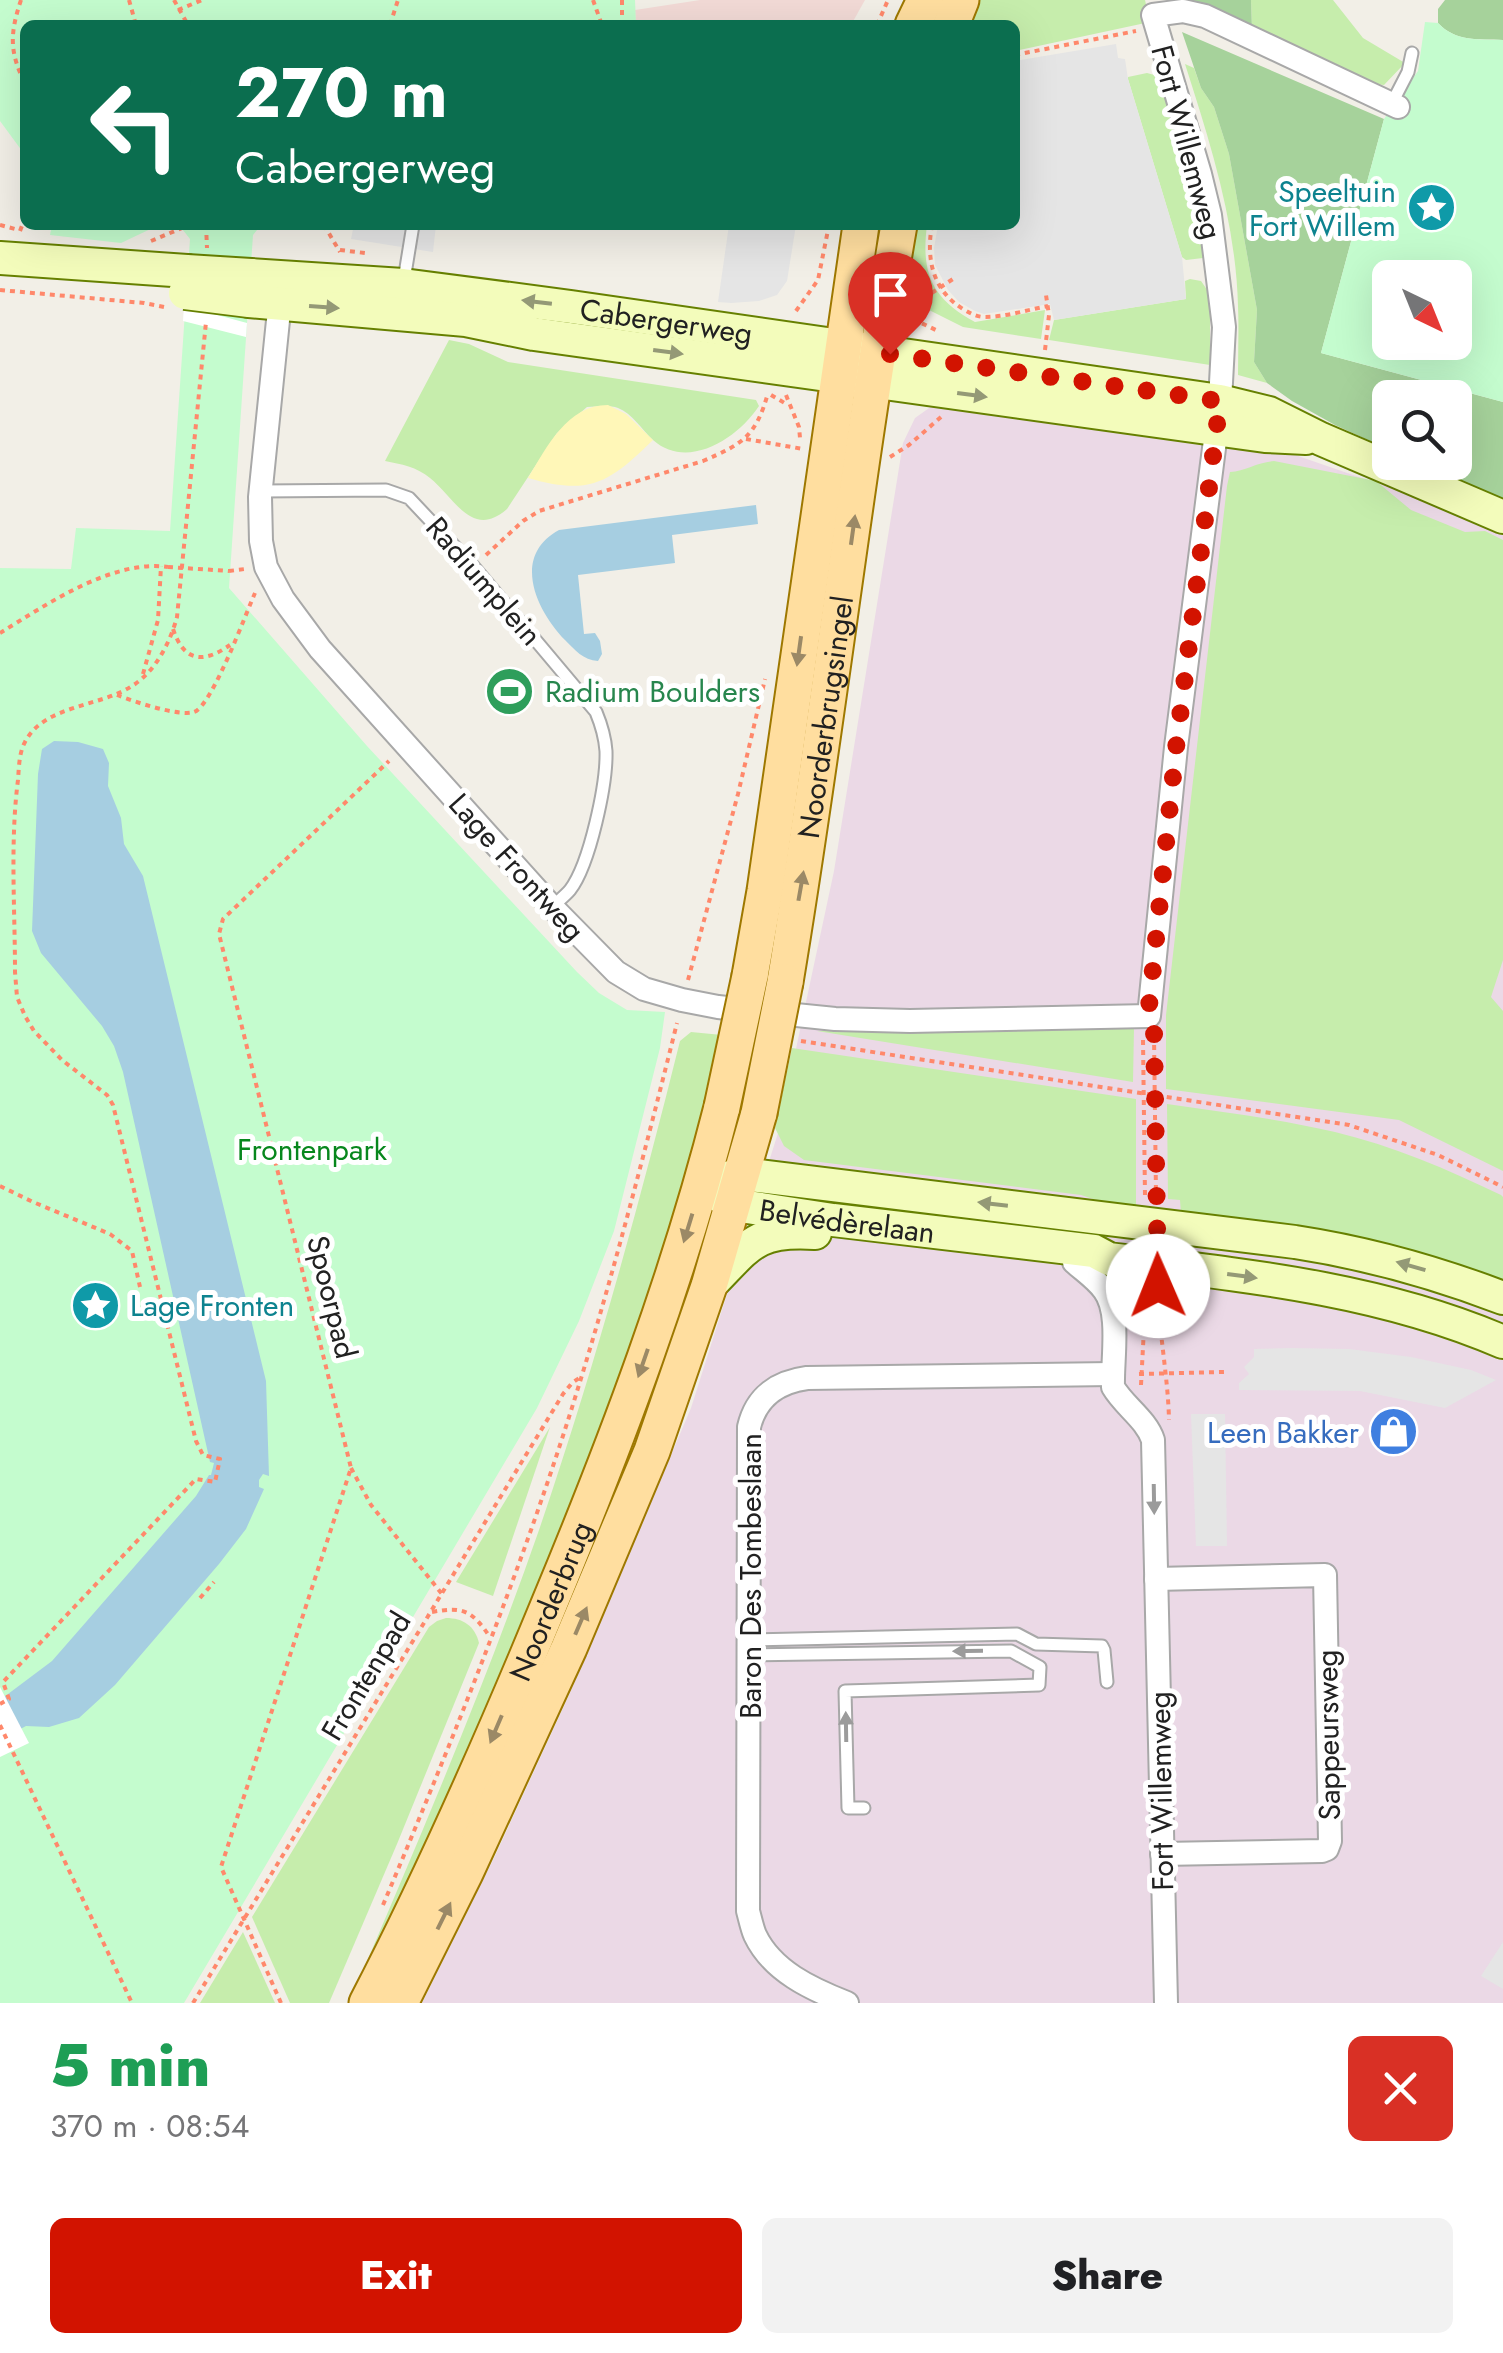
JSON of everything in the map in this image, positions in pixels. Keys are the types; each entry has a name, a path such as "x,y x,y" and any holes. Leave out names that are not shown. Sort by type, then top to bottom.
{"main road":[{"name":"Noorderbrugsingel","path":"702,1185 750,976 768,873 859,230"},
{"name":"Noorderbrugsingel","path":"738,1189 785,982 899,230"},
{"name":"Cabergerweg","path":"0,258 191,291"},
{"name":"Cabergerweg","path":"0,276 191,291 265,289 401,299 1218,415 1265,436 1321,439 1503,516"},
{"name":"Belvédèrelaan","path":"702,1185 1157,1224 1342,1249 1426,1271 1503,1298"},
{"name":"Noorderbrug","path":"367,2003 484,1760 580,1531 670,1286 702,1185"},
{"name":"Belvédèrelaan","path":"738,1189 833,1220 1094,1251 1108,1259 1337,1290 1417,1311 1503,1342"},
{"name":"Noorderbrug","path":"400,2003 465,1874 569,1648 652,1451 710,1286 738,1189"},
{"path":"710,1286 759,1239 780,1232 831,1234 1074,1262 1108,1259"}],"street":[{"path":"1154,21 1183,11 1205,16 1394,106"},
{"name":"Fort Willemweg","path":"1148,1016 1176,748 1218,415 1224,328 1212,230 1200,174 1154,21"},
{"name":"Lage Frontweg","path":"265,289 261,541 266,567 301,626 552,907 616,972 680,1011 718,1007 910,1022 1148,1016"},
{"path":"1074,1262 1110,1299 1112,1374"},
{"name":"Fort Willemweg","path":"1112,1374 1115,1391 1148,1428 1152,1440 1166,2003"},
{"name":"Baron Des Tombeslaan","path":"846,2003 808,1987 778,1964 755,1935 748,1910 749,1427 758,1404 781,1384 807,1378 1112,1374"},
{"name":"Sappeursweg","path":"1156,1579 1325,1576 1330,1840 1326,1849 1162,1854"}],"lane":[{"path":"1394,106 1412,53"},
{"path":"401,299 412,230"},
{"name":"Radiumplein","path":"261,492 394,492 409,498 588,700 602,725 604,780 593,830 574,884 552,907"},
{"path":"748,1648 1017,1634 1036,1644 1102,1646 1107,1682"},
{"path":"748,1648 1011,1651 1040,1666 1039,1685 845,1691 848,1808 864,1808"}],"path":[{"path":"20,74 15,65 11,30 21,0"},
{"path":"174,0 185,20"},
{"path":"178,10 202,0"},
{"path":"1020,54 1154,21"},
{"path":"0,1704 9,1699 2,1684 187,1488 199,1478 215,1482 220,1459 203,1455 196,1440 110,1098 62,1060 34,1031 24,1016 15,982 15,799 22,747 30,734 49,719 116,695 142,679 173,629 178,598 191,291 205,230"},
{"path":"327,230 340,250"},
{"path":"796,308 818,280 828,230"},
{"path":"932,230 931,268 941,288 959,307 979,318 1048,306"},
{"path":"914,305 953,279"},
{"path":"0,290 144,303 191,291"},
{"path":"1045,353 1050,316 1046,295"},
{"path":"474,567 539,511 704,461 746,439 768,394"},
{"path":"746,439 800,448 799,427 788,405"},
{"path":"142,679 158,620 164,566"},
{"path":"0,633 122,570 164,566 229,571"},
{"path":"116,695 173,711 197,711 210,695 266,567"},
{"path":"173,629 183,650 195,657 214,654 233,642"},
{"path":"378,1917 442,1765 531,1530 582,1376 636,1188 766,676"},
{"name":"Spoorpad","path":"406,744 223,919 219,934 352,1468 371,1505 442,1594"},
{"path":"1148,1016 1154,1029 1157,1224"},
{"path":"794,1040 1349,1125 1438,1155 1503,1187"},
{"path":"0,1186 110,1234 132,1250 140,1287"},
{"path":"1158,1264 1168,1430"},
{"path":"1112,1374 1224,1372"},
{"name":"Frontenpad","path":"192,2003 563,1394 582,1376"},
{"path":"189,1445 196,1440"},
{"path":"281,2003 221,1867 352,1468"},
{"path":"179,1480 187,1488"},
{"path":"200,1598 214,1582"},
{"path":"431,1612 449,1609 469,1613 490,1637"},
{"path":"0,1726 132,2003"}],"shaded area":[{"path":"700,0 865,0 854,20 636,20 635,10"},
{"path":"1116,44 1118,58 1125,59 1182,257 1186,299 1054,320 1050,304 984,314 959,302 948,290 935,265 937,230 1020,230 1020,60"},
{"path":"353,230 435,230 433,252 351,239"},
{"path":"728,230 795,230 787,281 777,295 759,301 718,302"},
{"path":"939,401 1269,446 1405,493 1503,534 1503,2003 422,2003 570,1693 691,1408 778,1133 834,871 903,443 915,418"},
{"path":"1254,1349 1349,1349 1411,1357 1471,1370 1496,1380 1445,1408 1360,1391 1239,1390 1239,1383 1249,1374 1244,1367 1254,1357"},
{"path":"1191,1414 1225,1414 1227,1546 1196,1546"},
{"path":"1503,1942 1503,1989 1481,1976"}],"green space":[{"path":"0,0 635,0 636,20 20,20 20,148 0,121"},
{"path":"973,0 1145,0 1150,22 1020,50 1020,20 966,20"},
{"path":"1175,0 1251,0 1252,30 1208,10"},
{"path":"1251,0 1333,0 1363,38 1405,63 1384,85 1375,84 1252,30"},
{"path":"1445,0 1503,0 1503,40 1452,34 1438,23 1438,9"},
{"name":"Speeltuin Fort Willem","path":"1425,22 1438,23 1460,36 1503,40 1503,402 1472,394 1472,380 1421,380 1321,353 1384,119 1418,71"},
{"path":"1182,32 1384,119 1321,353 1421,380 1372,380 1372,442 1292,401 1267,383 1254,362 1257,310 1229,154 1214,107 1201,88"},
{"path":"1185,64 1194,68 1214,107 1229,154 1257,310 1254,362 1267,383 1238,375 1236,275 1227,214"},
{"path":"1147,73 1163,82 1192,180 1206,253 1203,258 1182,257 1128,79"},
{"path":"51,230 148,230 121,243 50,235"},
{"name":"Frontenpark","path":"183,230 257,230 253,235 229,588 367,746 577,972 599,993 627,1010 665,1012 660,1048 614,1231 579,1321 537,1408 184,2003 0,2003 0,568 71,569 76,528 170,531 190,239"},
{"path":"909,230 927,230 928,270 948,303 975,322 1045,310 1041,339 963,327 921,306 914,296 900,293"},
{"path":"1185,281 1201,281 1210,294 1210,365 1049,340 1054,320 1186,299"},
{"path":"449,340 469,344 508,362 756,400 759,406 725,439 711,447 681,452 653,440 623,410 587,407 557,433 507,509 484,520 474,518 425,474 385,461"},
{"path":"1472,394 1503,402 1503,500 1457,480 1472,480"},
{"path":"1274,461 1376,481 1411,510 1465,532 1485,531 1503,540 1503,960 1491,997 1503,1011 1503,1171 1399,1120 1166,1089 1166,1015 1227,486 1230,472"},
{"path":"1134,1028 1133,1082 817,1031"},
{"path":"691,1032 722,1035 697,1159 554,1567 355,2003 349,2003 518,1590 615,1287 680,1041"},
{"path":"792,1048 1136,1099 1136,1207 1108,1204 1081,1195 804,1160 784,1146 775,1128"},
{"path":"1167,1104 1335,1132 1420,1159 1501,1195 1503,1284 1181,1214 1180,1200 1168,1199"},
{"path":"550,1427 493,1596 456,1582"},
{"path":"446,1618 467,1624 479,1643 329,2003 290,2003 252,1917 429,1627"},
{"path":"243,1932 275,2003 200,2003"}],"sand":[{"path":"608,405 626,414 653,440 624,467 597,482 568,486 528,478 551,441 570,420 581,412"}],"water":[{"path":"756,505 758,524 672,535 675,563 578,575 584,634 595,633 600,641 602,654 598,661 576,651 545,614 533,584 532,568 544,541 559,530"},
{"path":"54,741 103,749 109,763 108,786 121,818 124,844 143,876 266,1381 269,1476 263,1474 259,1480 259,1487 264,1489 246,1529 115,1685 79,1718 49,1727 26,1726 0,1740 0,1700 52,1661 196,1496 211,1475 214,1463 210,1462 123,1072 102,1026 41,953 32,931 38,774 42,749"}],"pier":[{"path":"184,306 247,323 246,337 183,321"},
{"path":"0,1687 29,1743 0,1757"}],"place":[{"name":"Speeltuin Fort Willem","path":"1431,208"},
{"name":"Radium Boulders","path":"510,691"},
{"name":"Lage Fronten","path":"95,1305"},
{"name":"Leen Bakker","path":"1394,1432"}],"route":[{"path":"890,354 1220,401 1176,748 1148,1016 1154,1029 1158,1286"}]}
